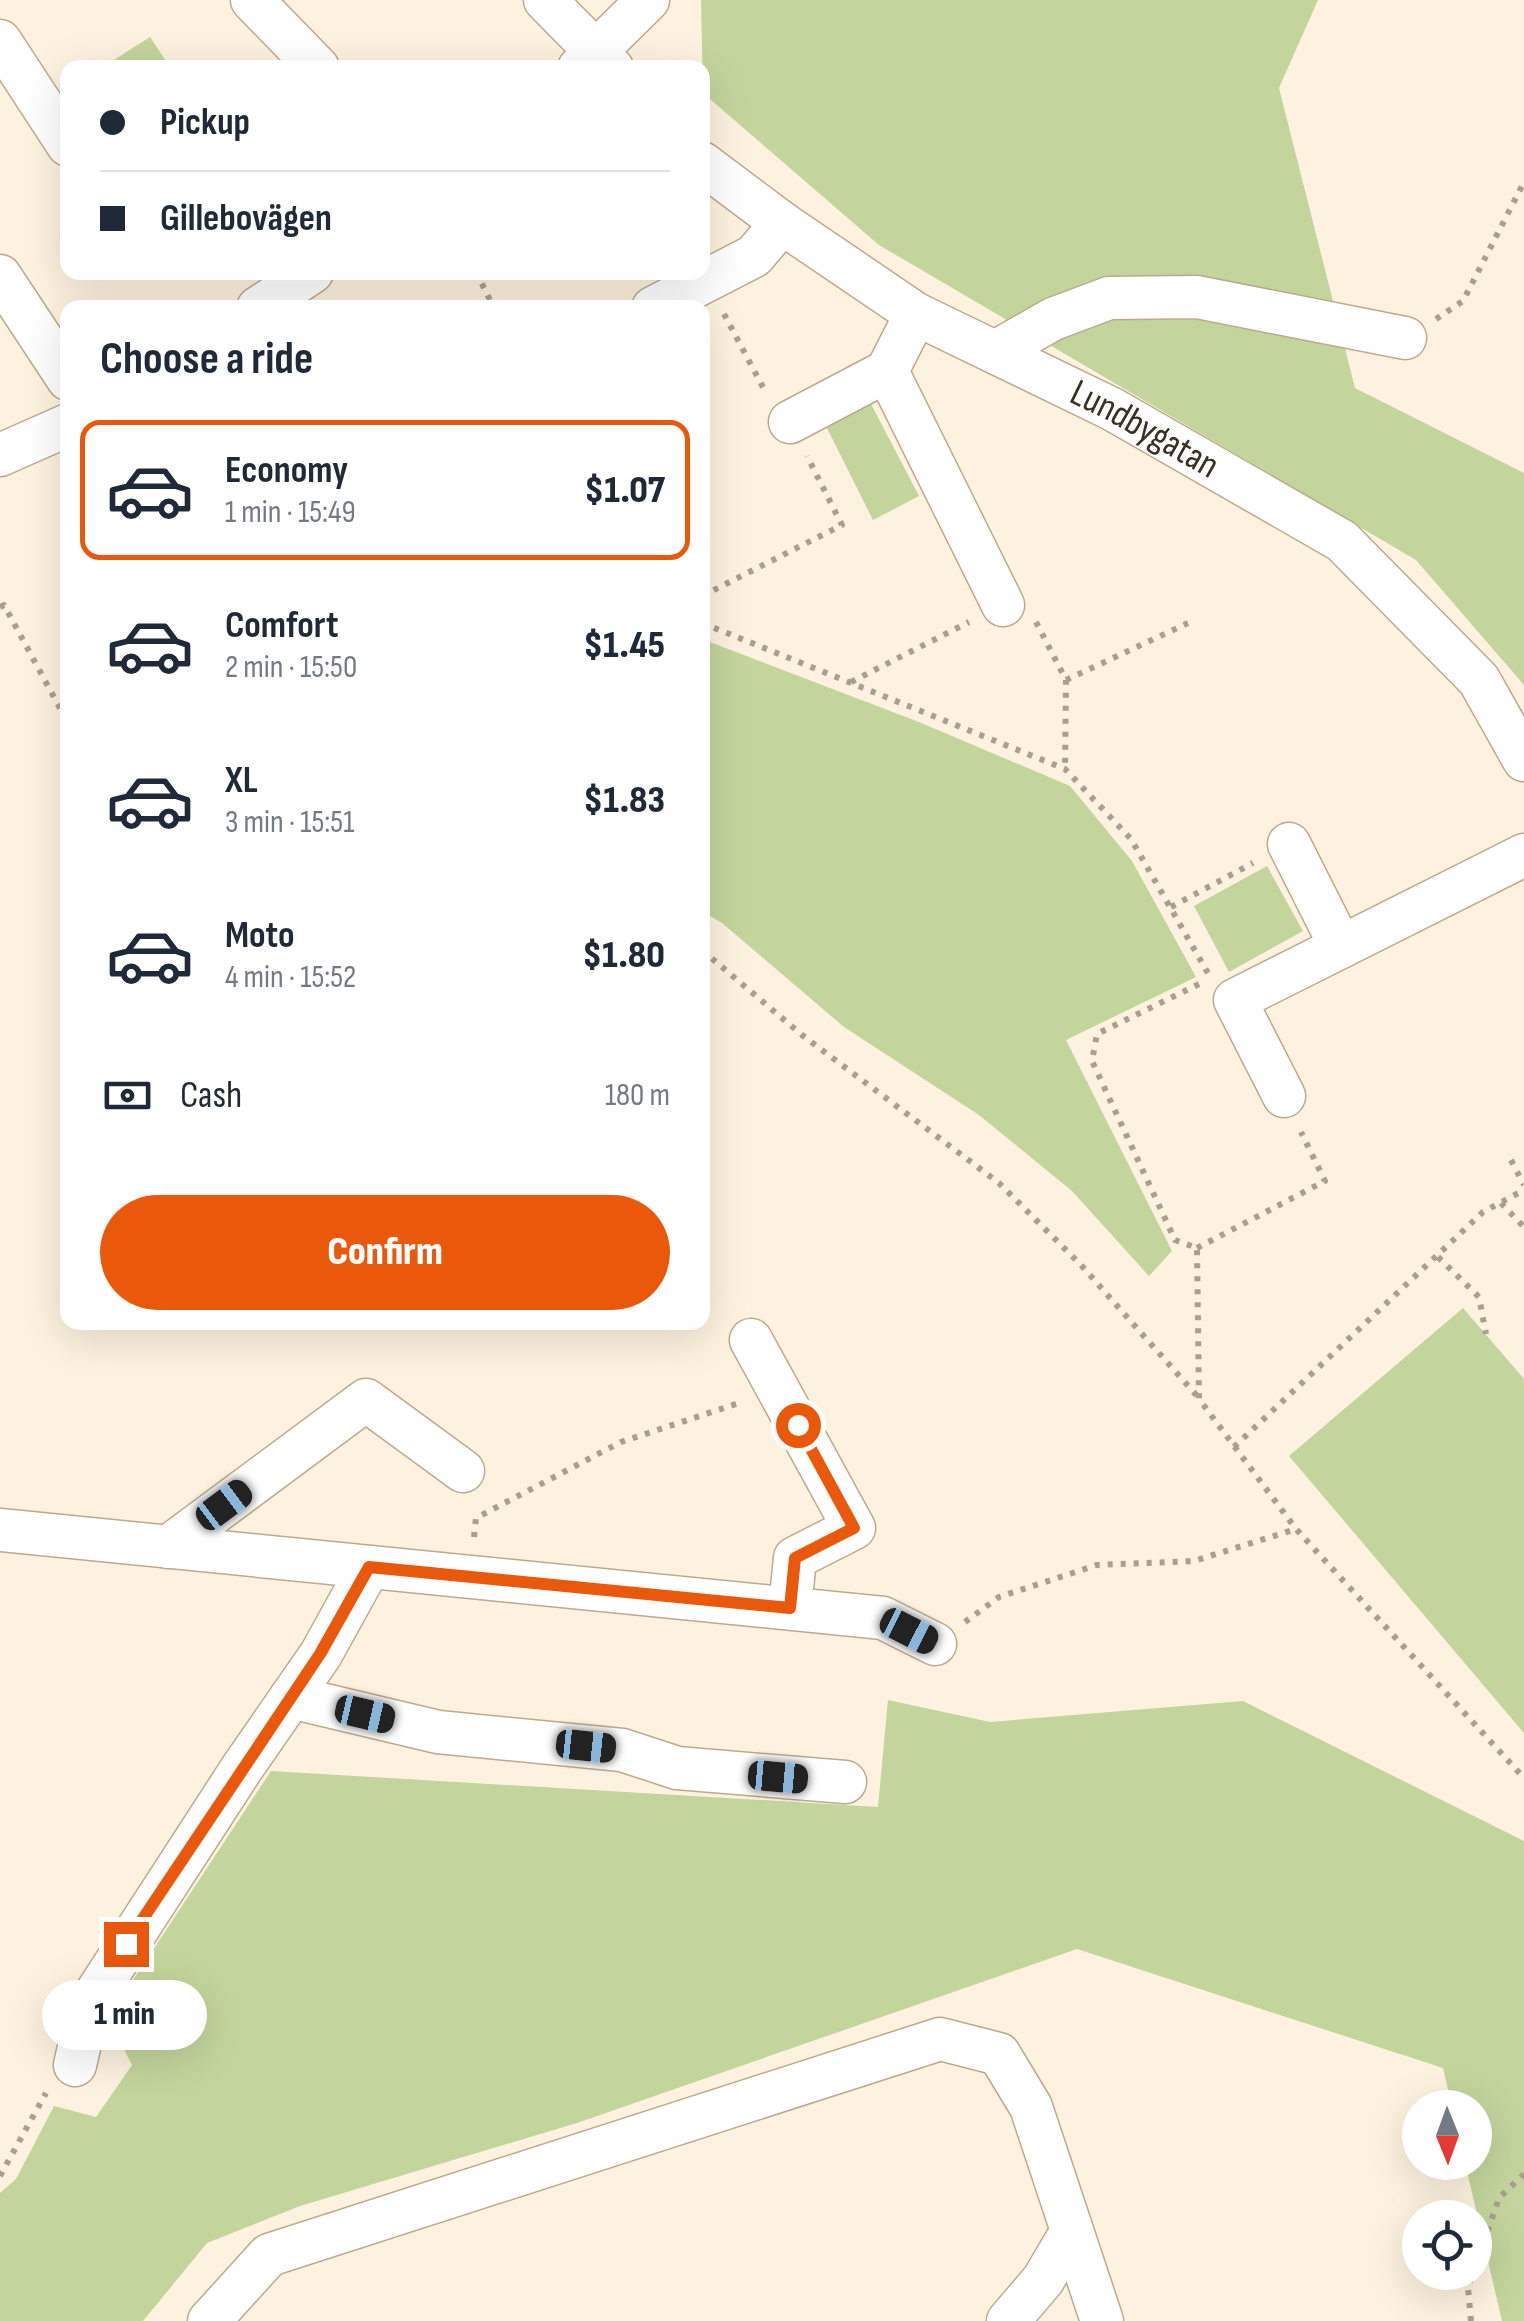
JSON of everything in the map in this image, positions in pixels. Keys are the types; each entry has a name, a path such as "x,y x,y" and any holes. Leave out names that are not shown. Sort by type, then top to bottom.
{"street":[{"path":"252,0 309,60"},
{"path":"545,0 594,60"},
{"path":"598,60 648,0"},
{"path":"0,41 60,133"},
{"name":"Lundbygatan","path":"710,169 916,314 1112,409 1342,540 1479,680 1524,760"},
{"path":"710,279 754,256 782,223"},
{"path":"0,276 60,367"},
{"path":"270,300 300,280"},
{"path":"669,300 707,280"},
{"path":"997,351 1053,320 1110,298 1197,297 1405,338"},
{"path":"790,422 886,370 916,314"},
{"path":"886,370 1003,605"},
{"path":"0,455 60,429"},
{"path":"1288,844 1341,947"},
{"path":"1284,1096 1234,1000 1524,855"},
{"path":"751,1340 854,1528 795,1558 790,1608"},
{"path":"168,1547 366,1400 463,1471"},
{"path":"0,1530 883,1618 934,1644"},
{"path":"76,2064 89,2004 320,1654 369,1567"},
{"path":"291,1697 438,1732 622,1750 677,1768 845,1782"},
{"path":"209,2321 269,2255 940,2039 999,2054 1032,2107 1102,2321"},
{"path":"1008,2321 1043,2280 1072,2231"}],"path":[{"path":"1405,338 1463,301 1524,182"},
{"path":"0,607 4,605 60,708"},
{"path":"850,682 1003,605 1032,613 1066,680 1065,769"},
{"path":"1066,680 1188,624"},
{"path":"710,626 1065,769 1131,838 1211,978 1097,1034 1092,1061 1174,1240 1197,1248 1325,1181 1284,1096"},
{"path":"1170,908 1288,844"},
{"path":"710,957 802,1035 999,1183 1080,1264 1199,1399 1296,1530 1524,1778"},
{"path":"1234,1447 1484,1212 1524,1188 1511,1160"},
{"path":"1501,1203 1524,1227"},
{"path":"1197,1248 1199,1399"},
{"path":"1438,1257 1479,1298 1486,1334"},
{"path":"470,1577 476,1518 621,1442 779,1390"},
{"path":"934,1644 999,1598 1096,1565 1194,1561 1296,1530"},
{"path":"0,2176 48,2090 76,2064"},
{"path":"1492,2218 1499,2198 1524,2174"},
{"path":"1468,2290 1471,2321"}],"green space":[{"path":"701,0 1318,0 1279,88 1355,388 1524,473 1524,685 1416,560 879,245 710,99 710,60 702,60"},
{"path":"150,37 165,60 114,60"},
{"path":"871,404 919,496 873,520 826,426"},
{"path":"710,642 919,722 1070,786 1132,861 1196,977 1066,1040 1172,1251 1149,1276 1072,1191 979,1115 844,1027 710,916"},
{"path":"1267,866 1303,931 1229,972 1194,906"},
{"path":"1463,1308 1524,1379 1524,1733 1289,1456"},
{"path":"888,1700 990,1722 1243,1701 1524,1841 1524,2321 1502,2321 1492,2278 1492,2200 1474,2200 1469,2180 1492,2180 1492,2090 1448,2090 1443,2068 1077,1949 577,2123 300,2206 207,2243 143,2321 0,2321 0,2193 16,2179 54,2106 96,2117 132,2065 108,2018 271,1771 878,1807"}],"route":[{"path":"126,1944 320,1654 369,1567 790,1608 795,1558 854,1528 798,1425"}]}
